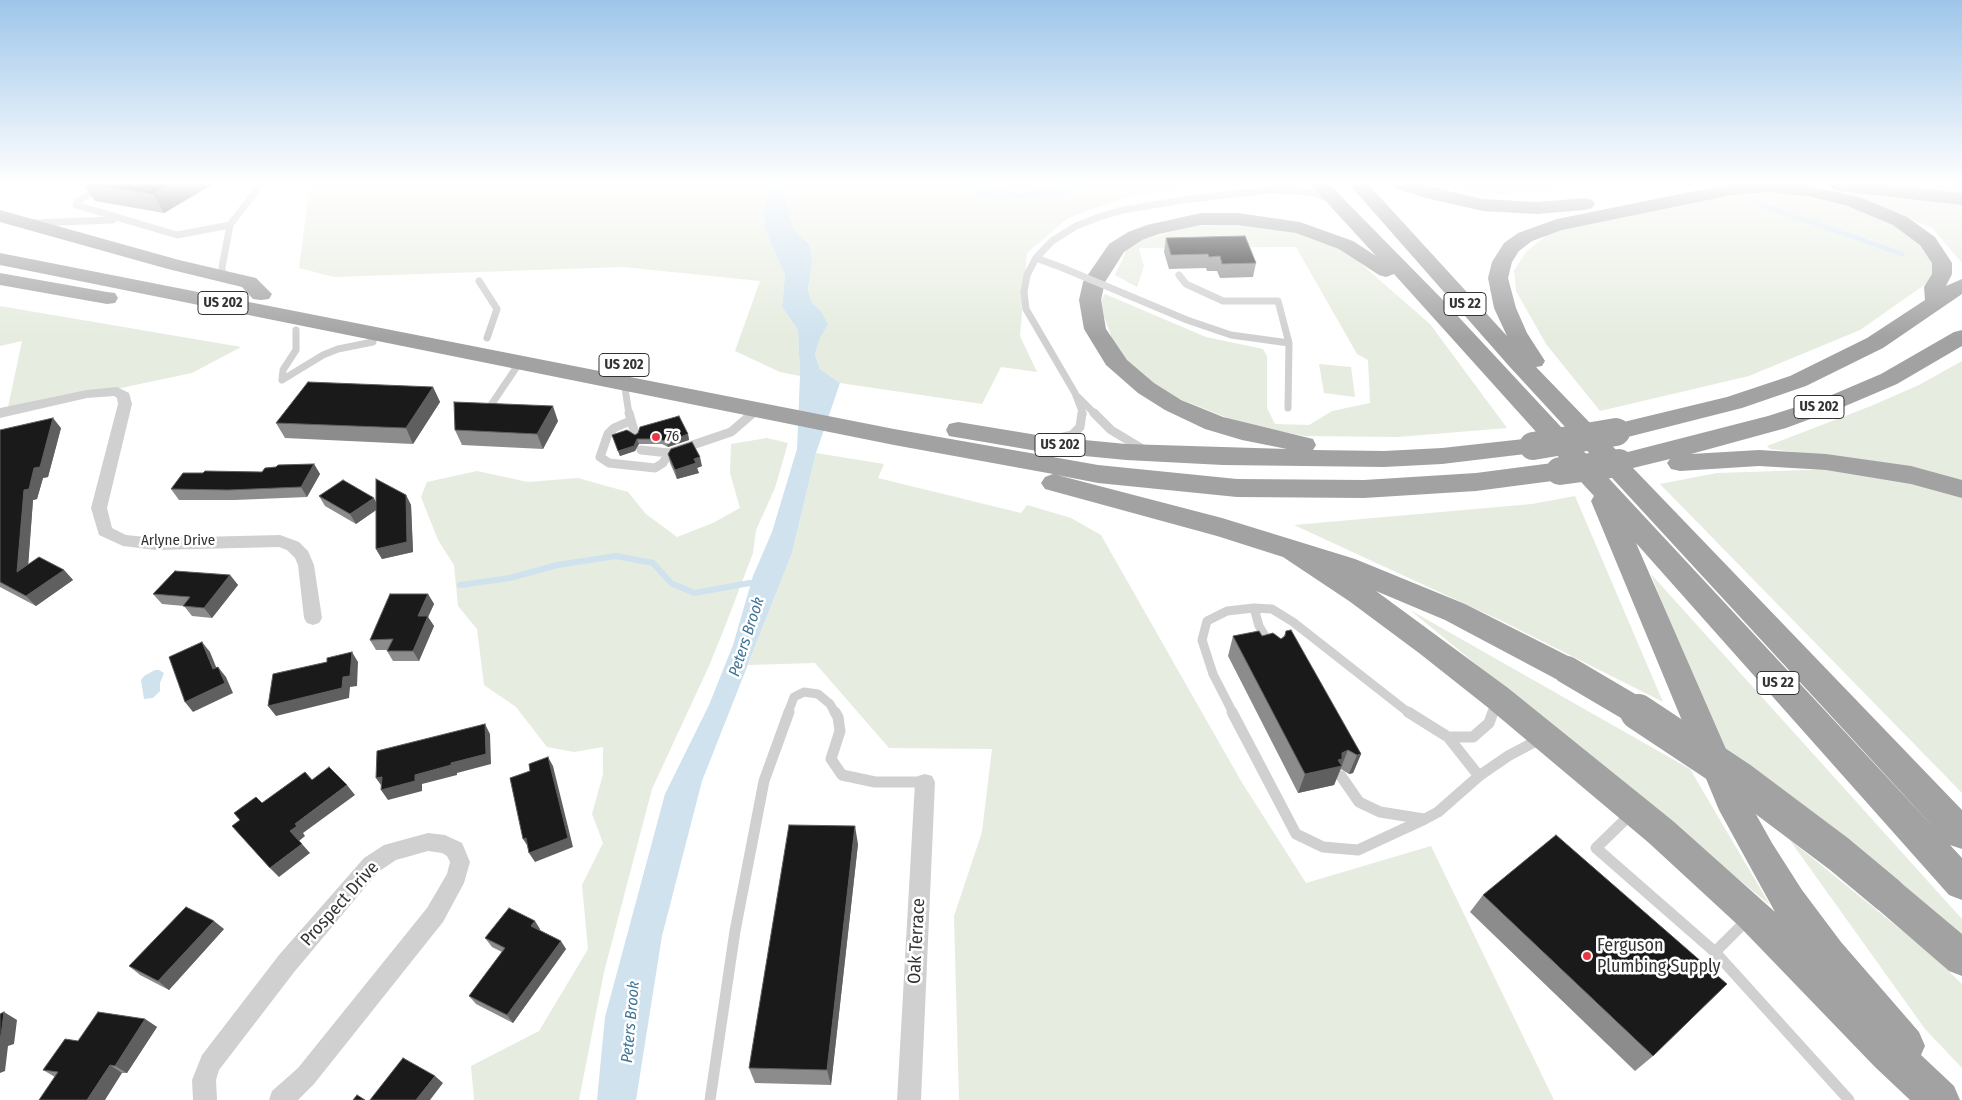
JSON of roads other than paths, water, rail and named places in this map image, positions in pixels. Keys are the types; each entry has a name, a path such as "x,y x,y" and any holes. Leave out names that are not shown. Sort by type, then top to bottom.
{"highway":[{"path":"71,235 224,277 249,282 261,294"},
{"path":"1137,235 1116,248 1105,262 1094,282 1090,300 1095,329 1118,365 1146,388 1197,417 1242,432 1303,445 1363,450 1403,449 1442,456"},
{"path":"1323,235 1334,239 1372,260 1408,289 1433,303"},
{"name":"US 22","path":"1370,235 1433,303 1607,472 1962,883"},
{"name":"US 22","path":"1404,235 1517,361 1962,834"},
{"path":"1529,235 1511,247 1502,262 1498,278 1505,308 1516,333 1574,420"},
{"path":"1920,235 1928,241 1942,263 1942,274 1935,287 1936,303"},
{"name":"US 202","path":"0,242 487,338 760,401 1098,474 1237,488 1364,489 1407,487 1560,471 1607,472"},
{"name":"US 202","path":"0,259 624,382 760,401"},
{"path":"0,279 395,346 447,347"},
{"name":"US 202","path":"896,429 1155,454 1294,458 1442,456 1533,446 1616,432 1734,403 1798,381 1875,343 1962,285"},
{"name":"US 202","path":"1671,457 1835,402 1889,379 1962,337"},
{"path":"896,429 1008,472 1149,507 1345,566 1416,595 1510,639 1628,705 1739,779 1839,854 1962,958"},
{"path":"1947,1100 1932,1077 1828,955 1789,902 1736,810 1607,472 1671,457 1759,458 1826,462 1904,474 1962,489"},
{"path":"1293,551 1359,593 1497,697 1695,860 1752,914 1889,1053 1940,1100"}],"street":[{"name":"Arlyne Drive","path":"0,413 87,394 117,392 124,396 126,404 99,508 105,531 123,540 156,544 280,541 293,546 304,560 313,618"},
{"name":"Oak Terrace","path":"909,1100 925,782"},
{"name":"Prospect Drive","path":"205,1100 204,1080 210,1063 287,963 371,865 391,852 428,842 446,844 455,850 460,862 457,876 435,915 306,1076 281,1100"}],"lane":[{"path":"224,277 222,267 228,235"},
{"path":"1031,442 1058,439 1072,435 1080,427 1083,415 1075,393 1026,309 1024,292 1028,275 1036,258 1052,241 1061,235"},
{"path":"1036,258 1187,320 1231,335 1289,342"},
{"path":"1179,275 1186,284 1223,301 1278,301 1289,342 1288,408"},
{"path":"479,281 497,309 487,338"},
{"path":"296,330 296,350 283,370 282,380 323,355 338,349 373,342"},
{"path":"490,408 520,362"},
{"path":"624,382 630,421 635,434"},
{"path":"1075,393 1111,430 1129,443 1155,454"},
{"path":"641,450 669,453 731,432 760,401"},
{"path":"630,421 614,428 608,434 600,457 609,463 655,468 663,463 669,453"},
{"path":"1254,608 1259,626 1274,652"},
{"path":"1479,776 1448,737 1412,715 1293,622 1272,609 1254,608 1226,611 1207,621 1202,640 1213,674 1296,834 1323,847 1358,850 1425,819 1438,812 1479,776 1508,756 1545,737"},
{"path":"710,1100 735,931 764,781 794,697 804,692 818,694 830,704 838,717 840,731 831,759 842,776 874,782 925,782"},
{"path":"1448,737 1473,737 1489,723 1497,697"},
{"path":"1341,776 1359,802 1380,812 1425,819"},
{"path":"1635,810 1596,848 1715,952 1849,1100"},
{"path":"1715,952 1752,914"}],"water":[{"name":"Peters Brook","path":"767,235 800,235 810,245 812,261 808,290 812,302 821,311 828,324 820,338 815,355 820,369 840,383 816,453 792,553 702,781 662,936 636,1100 597,1100 605,1017 665,794 709,705 733,645 753,576 772,532 797,449 800,376 798,330 782,307 785,275"},
{"path":"155,670 164,673 160,683 160,691 153,698 144,699 141,680 144,676"}],"waterway":[{"path":"1849,235 1902,254"},
{"path":"460,585 510,578 557,565 616,556 653,563 671,583 694,593 750,583 758,585"}],"place":[{"name":"76","path":"656,437"},
{"name":"Ferguson Plumbing Supply","path":"1587,956"}]}
